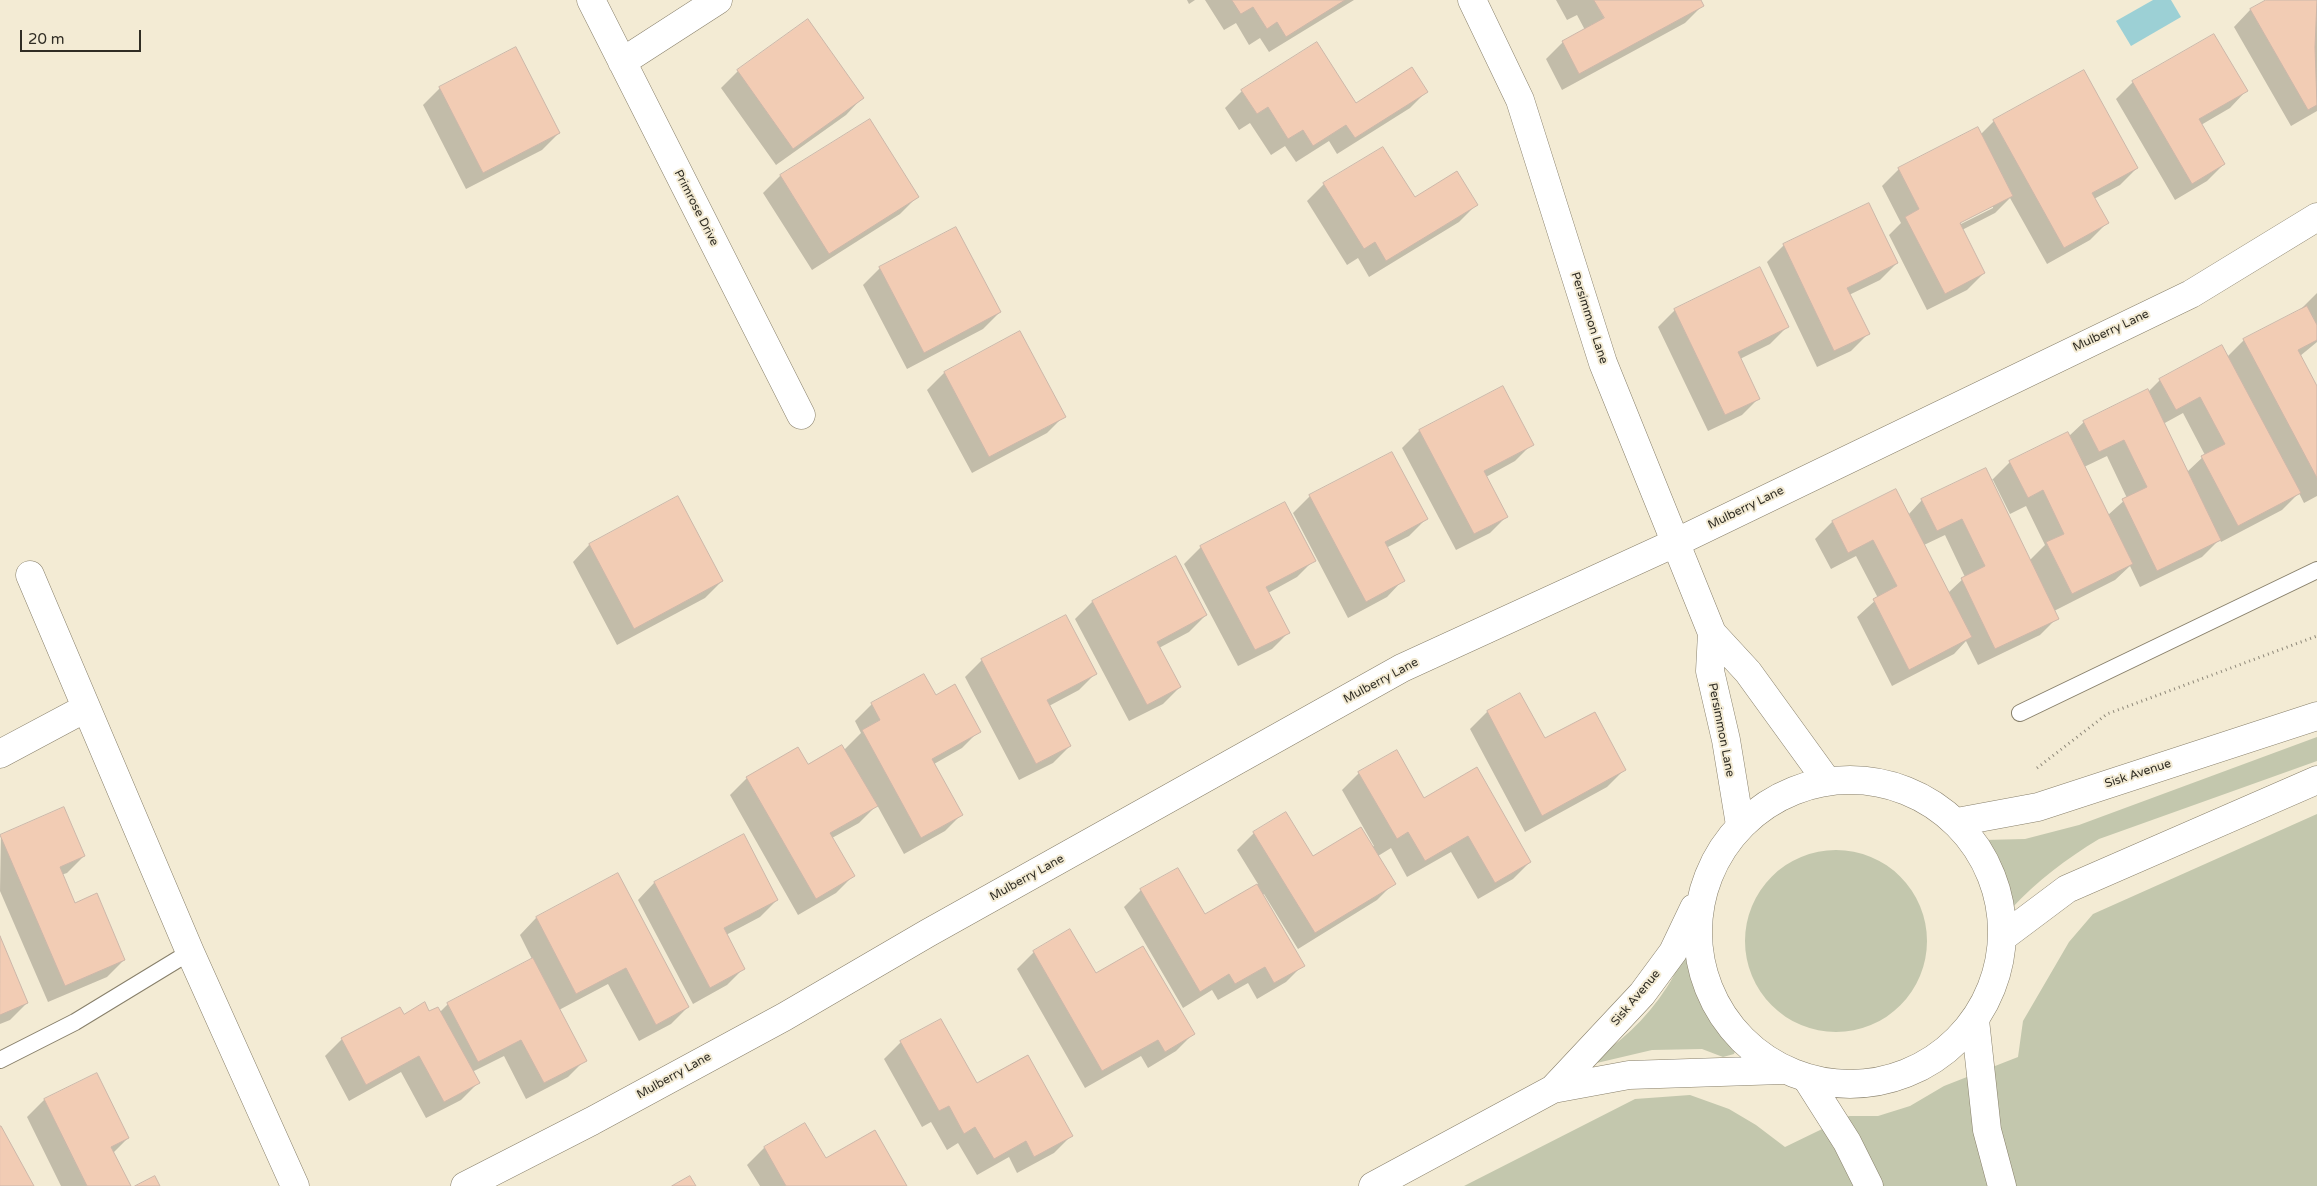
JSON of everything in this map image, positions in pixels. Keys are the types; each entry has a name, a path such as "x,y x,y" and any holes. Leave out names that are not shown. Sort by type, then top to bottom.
{"street":[{"name":"Primrose Drive","path":"591,0 801,415"},
{"path":"622,62 718,0"},
{"name":"Persimmon Lane","path":"1472,0 1520,100 1603,363 1677,542 1712,633 1748,672 1827,781"},
{"name":"Mulberry Lane","path":"465,1186 784,1017 945,924 1402,668 1677,542 2190,294 2317,218"},
{"path":"30,575 190,952 295,1186"},
{"name":"Persimmon Lane","path":"1712,633 1710,671 1726,740 1740,825"},
{"path":"0,754 86,708"},
{"name":"Sisk Avenue","path":"1957,822 2038,807 2317,716"},
{"name":"Sisk Avenue","path":"1553,1090 1642,994 1673,952 1701,895 1716,858 1740,825 1779,796 1827,781 1862,779 1897,786 1929,800 1957,822 1984,855 1999,894 2004,937 1995,981 1975,1020 1942,1054 1901,1077 1854,1085 1807,1079 1782,1070 1740,1040 1711,997 1697,947 1701,895"},
{"path":"2004,937 2067,889 2317,780"},
{"path":"1975,1020 1987,1130 2002,1186"},
{"name":"Sisk Avenue","path":"1373,1186 1553,1090 1629,1075 1782,1070"},
{"path":"1807,1079 1846,1142 1869,1186"}],"lane":[{"path":"2020,713 2317,570"},
{"path":"0,1060 75,1022 190,952"}],"path":[{"path":"2037,768 2107,714 2317,636"}],"green space":[{"path":"2317,737 2317,761 2099,839 2052,871 2011,909 1998,871 1984,840 2025,839 2079,825"},
{"path":"2317,814 2317,1186 1464,1186 1635,1099 1690,1095 1729,1109 1756,1125 1785,1147 1849,1116 1878,1116 1910,1106 1944,1086 2018,1057 2023,1021 2069,942 2093,914"},
{"path":"1845,850 1871,857 1887,865 1906,883 1920,906 1927,932 1927,950 1920,976 1912,992 1894,1011 1887,1017 1862,1028 1845,1032 1827,1032 1801,1025 1785,1017 1760,992 1752,976 1747,959 1745,932 1752,906 1760,890 1785,865 1801,857 1818,852"},
{"path":"1689,938 1700,993 1714,1022 1737,1046 1734,1054 1723,1057 1702,1049 1652,1050 1584,1066 1620,1040 1650,1010 1671,982"}],"water":[{"path":"2153,0 2171,0 2181,17 2131,46 2116,21"}],"building":[{"path":"1232,0 1345,0 1286,37 1277,22 1267,29 1253,7 1241,14"},
{"path":"1594,0 1701,0 1704,6 1579,74 1562,41 1604,18"},
{"path":"2266,0 2317,0 2315,47 2317,105 2308,110 2250,9"},
{"path":"808,19 864,98 793,149 737,70"},
{"path":"2214,34 2248,91 2199,119 2225,164 2192,184 2132,81"},
{"path":"1317,42 1356,103 1412,67 1428,92 1355,138 1346,125 1313,146 1303,130 1288,139 1268,107 1257,114 1241,90"},
{"path":"516,47 560,133 483,173 439,87"},
{"path":"2084,70 2138,168 2092,193 2109,223 2064,248 1993,120"},
{"path":"870,119 919,197 829,254 780,175"},
{"path":"1978,127 2013,196 1960,223 1985,273 1945,294 1905,217 1919,209 1898,168"},
{"path":"1383,147 1415,197 1457,171 1478,205 1386,261 1375,242 1364,249 1323,183"},
{"path":"1869,203 1898,263 1847,288 1870,334 1834,351 1783,244"},
{"path":"956,227 1001,312 924,353 879,267"},
{"path":"1760,267 1789,327 1738,352 1760,399 1725,415 1674,309"},
{"path":"2307,306 2317,325 2317,340 2298,350 2317,386 2317,478 2243,339"},
{"path":"1020,331 1066,417 989,457 944,372"},
{"path":"2222,345 2301,493 2238,526 2201,456 2225,444 2200,397 2176,410 2159,379"},
{"path":"1503,386 1534,445 1484,471 1508,517 1474,534 1419,430"},
{"path":"2148,389 2221,540 2157,571 2122,499 2147,487 2124,440 2099,452 2083,421"},
{"path":"2068,432 2133,564 2072,594 2046,542 2064,534 2043,490 2028,498 2009,461"},
{"path":"1392,452 1428,519 1385,542 1405,581 1366,602 1309,495"},
{"path":"1986,468 2059,619 1995,649 1961,578 1985,566 1962,519 1937,531 1921,499"},
{"path":"1896,489 1972,637 1909,670 1873,599 1897,586 1873,540 1848,553 1832,521"},
{"path":"678,496 723,581 634,629 589,544"},
{"path":"1285,502 1316,561 1266,587 1290,633 1255,650 1200,546"},
{"path":"1176,556 1207,615 1157,642 1181,687 1147,705 1092,601"},
{"path":"1066,615 1097,674 1047,700 1071,746 1036,764 981,659"},
{"path":"924,674 936,695 955,684 981,732 932,759 963,815 921,838 862,730 880,720 871,703"},
{"path":"1520,693 1545,738 1595,712 1626,770 1542,816 1487,711"},
{"path":"842,745 878,806 830,833 855,876 816,899 746,777 798,747 808,764"},
{"path":"1397,750 1424,798 1477,767 1531,862 1495,883 1468,836 1425,861 1408,832 1397,839 1358,772"},
{"path":"64,807 85,856 60,867 75,903 97,893 125,960 65,986 0,835"},
{"path":"1286,812 1313,856 1361,827 1396,884 1315,933 1253,832"},
{"path":"744,834 778,900 724,928 745,969 710,988 654,882"},
{"path":"1178,868 1205,914 1257,884 1305,966 1274,983 1265,967 1235,984 1229,974 1200,992 1140,889"},
{"path":"618,873 689,1007 656,1025 626,968 576,994 536,917"},
{"path":"1070,929 1096,973 1143,946 1195,1034 1165,1052 1158,1040 1102,1071 1033,951"},
{"path":"0,936 28,1003 0,1015"},
{"path":"533,958 587,1061 544,1083 521,1040 478,1062 447,1003"},
{"path":"425,1002 429,1011 438,1007 480,1083 444,1102 419,1056 366,1085 341,1038 400,1007 404,1014"},
{"path":"941,1019 977,1083 1028,1055 1073,1136 1034,1157 1026,1141 994,1159 975,1127 964,1134 949,1106 939,1111 900,1041"},
{"path":"97,1073 129,1138 111,1147 131,1186 87,1186 44,1099"},
{"path":"805,1123 826,1158 875,1130 907,1186 786,1186 764,1147"},
{"path":"1,1126 34,1186 0,1186"},
{"path":"155,1176 160,1186 135,1186"},
{"path":"690,1176 696,1186 672,1186"}]}
